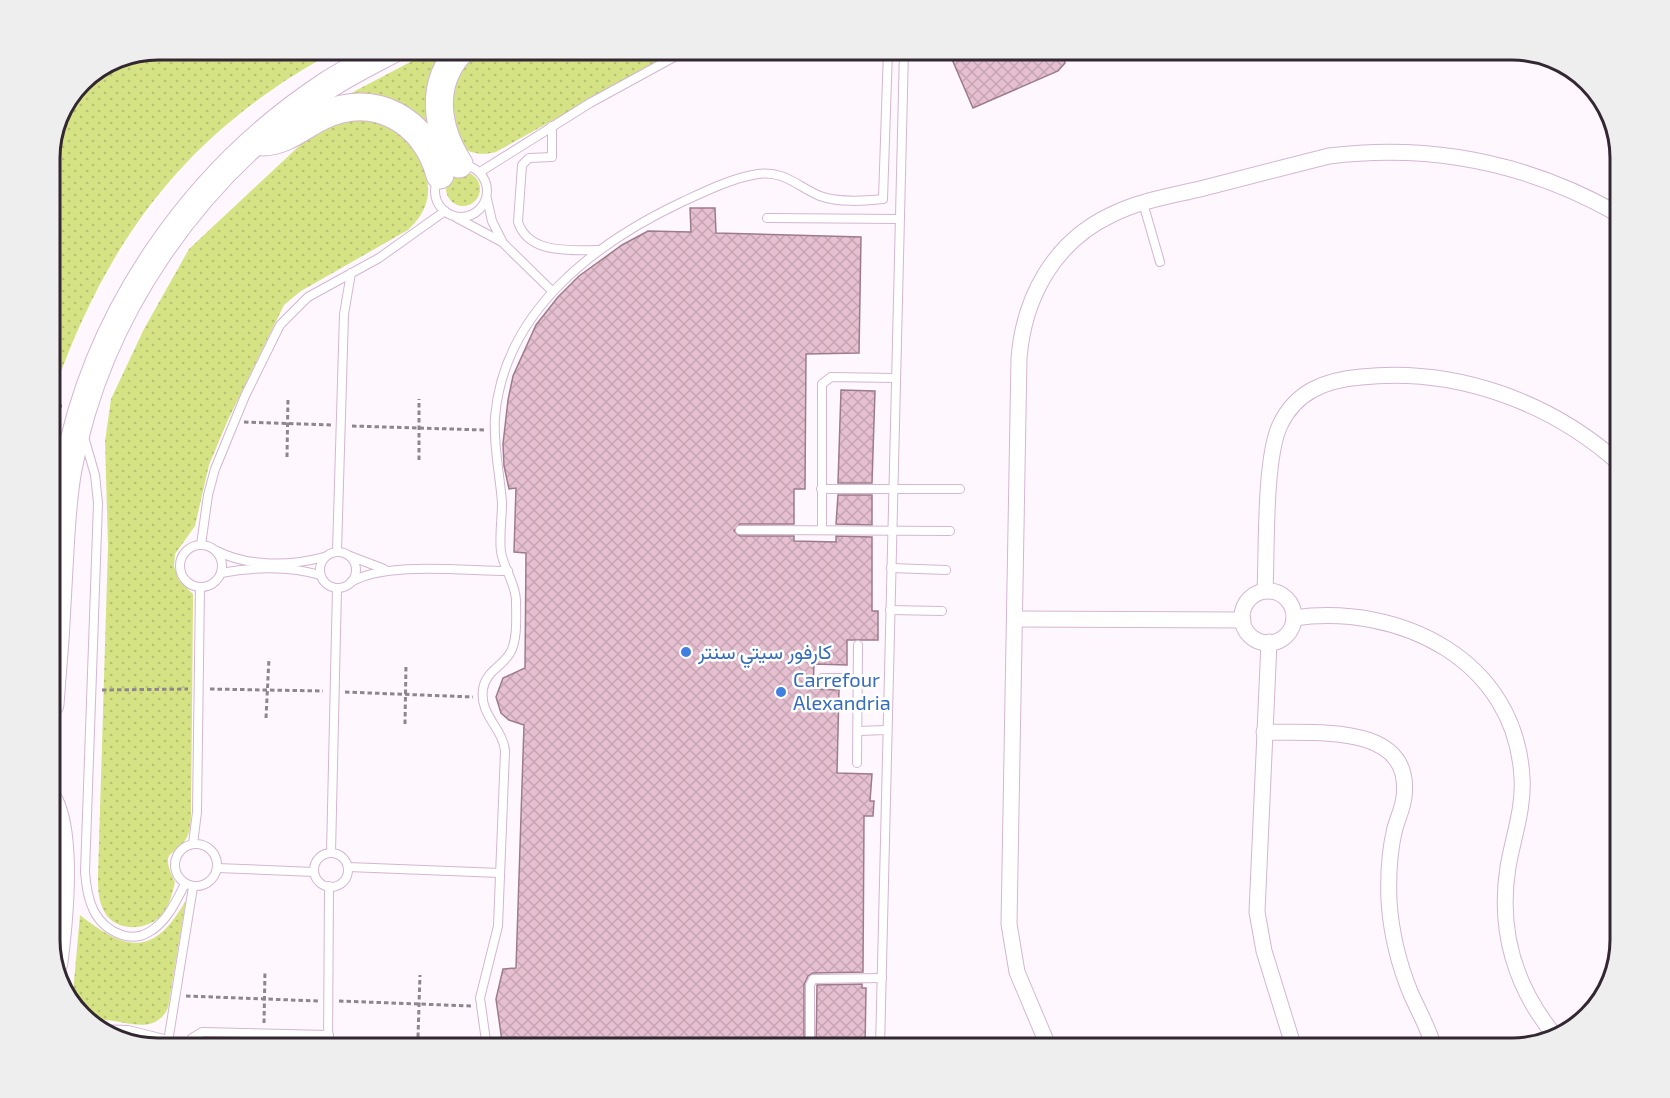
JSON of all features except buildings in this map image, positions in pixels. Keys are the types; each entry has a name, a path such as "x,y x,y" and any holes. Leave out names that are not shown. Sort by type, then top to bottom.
{"highway":[{"path":"60,551 68,471 77,425 106,344 146,270 197,202 256,142 329,84 373,60"},
{"path":"454,60 446,71 438,104 443,133 460,170"},
{"path":"256,142 285,137 332,112 373,109 394,115 421,134 432,150 460,170"}],"street":[{"path":"1045,1038 1022,987 1011,942 1020,358 1026,315 1041,280 1072,242 1098,222 1143,203 1329,156 1389,151 1449,154 1508,166 1564,186 1610,210"},
{"path":"1265,591 1271,458 1276,435 1293,404 1322,383 1365,376 1401,375 1427,376 1480,387 1552,416 1595,443 1610,456"},
{"path":"1265,591 1285,597 1293,610 1294,618 1285,636 1269,642 1251,636 1243,620 1246,603 1265,591"},
{"path":"1294,618 1316,615 1360,616 1403,627 1424,636 1461,659 1492,690 1503,707 1517,742 1522,780 1505,887 1506,929 1513,960 1524,989 1551,1030"},
{"path":"1016,619 1243,620"},
{"path":"1269,642 1257,912 1264,951 1291,1038"},
{"path":"1264,732 1358,736 1378,743 1394,758 1399,767 1403,777 1404,799 1389,860 1392,925 1403,971 1430,1038"}],"lane":[{"path":"552,291 502,242 445,211 436,198 436,182 552,126 669,60"},
{"path":"883,199 888,60"},
{"path":"880,1038 904,60"},
{"path":"552,126 552,157 529,158 522,165 518,222 521,231 529,240 547,247 599,250"},
{"path":"460,170 487,184 487,198 494,226 502,242"},
{"path":"486,1038 480,999 497,937 504,746 489,719 483,697 487,678 513,648 516,596 500,545 501,500 495,431 499,392 510,356 532,315 552,291 599,250 661,212 721,185 759,174 775,173 823,197 844,200 900,197"},
{"path":"453,216 470,216 483,206 487,198"},
{"path":"1143,203 1160,262"},
{"path":"201,545 211,482 234,422 272,340 289,314 308,297 399,245 445,211"},
{"path":"767,218 899,219"},
{"path":"337,551 344,314 351,273"},
{"path":"822,530 824,380 831,377 895,378"},
{"path":"77,425 92,462 98,503 84,872 90,907 102,924 114,932 135,938 149,933 162,922 189,885"},
{"path":"822,489 960,489"},
{"path":"740,530 950,531"},
{"path":"216,550 220,557 221,573 213,584 200,587 186,582 179,569 180,562 187,549 201,545 216,550 235,560 253,562 304,562 337,551 388,570"},
{"path":"350,556 356,569 351,582"},
{"path":"324,557 320,575 327,584 337,588 366,574 388,570 508,571"},
{"path":"891,568 946,570"},
{"path":"221,573 243,569 284,570 320,575"},
{"path":"193,844 197,812 200,587"},
{"path":"331,853 337,588"},
{"path":"890,610 942,612"},
{"path":"857,763 858,645"},
{"path":"822,678 858,678"},
{"path":"858,731 887,730"},
{"path":"193,844 206,847 213,853 217,868 209,882 189,885 179,878 175,863 183,848 193,844"},
{"path":"331,853 345,860 348,867 344,881 329,886 317,879 315,872 318,859 331,853"},
{"path":"348,867 500,873"},
{"path":"217,868 315,872"},
{"path":"168,1038 189,885"},
{"path":"329,886 329,1038"},
{"path":"810,1038 810,985 813,979 882,978"},
{"path":"119,1030 128,1030 148,1037"},
{"path":"192,1038 199,1033 329,1035"}],"path":[{"path":"287,457 288,397"},
{"path":"419,399 419,460"},
{"path":"234,422 495,431"},
{"path":"266,718 269,658"},
{"path":"405,724 406,664"},
{"path":"91,690 267,689 483,697"},
{"path":"264,1034 265,971"},
{"path":"418,1037 420,975"}],"green space":[{"path":"320,60 285,81 239,114 198,151 162,190 130,234 102,281 77,332 60,375 60,151 67,120 76,103 103,76 120,67 139,62"},
{"path":"414,60 446,60 435,136 338,100"},
{"path":"464,60 661,60 496,152 481,154 457,146 444,109"},
{"path":"337,117 406,126 424,166 428,192 426,205 408,230 301,291 284,305 227,422 209,465 195,526 175,554 174,566 179,580 193,594 190,829 184,842 169,857 168,862 175,882 164,913 150,924 136,927 122,926 109,919 105,913 98,890 108,546 105,441 111,399 144,329 189,249 313,133"},
{"path":"463,172 475,177 480,189 475,201 463,206 451,201 446,189 451,177"},
{"path":"186,900 168,1008 161,1018 143,1025 101,1020 80,1000 73,989 80,915 112,936 126,942 139,943 151,940 163,932"}],"place":[{"name":"كارفور سيتي سنتر","path":"686,652"},
{"name":"Carrefour Alexandria","path":"781,692"}]}
